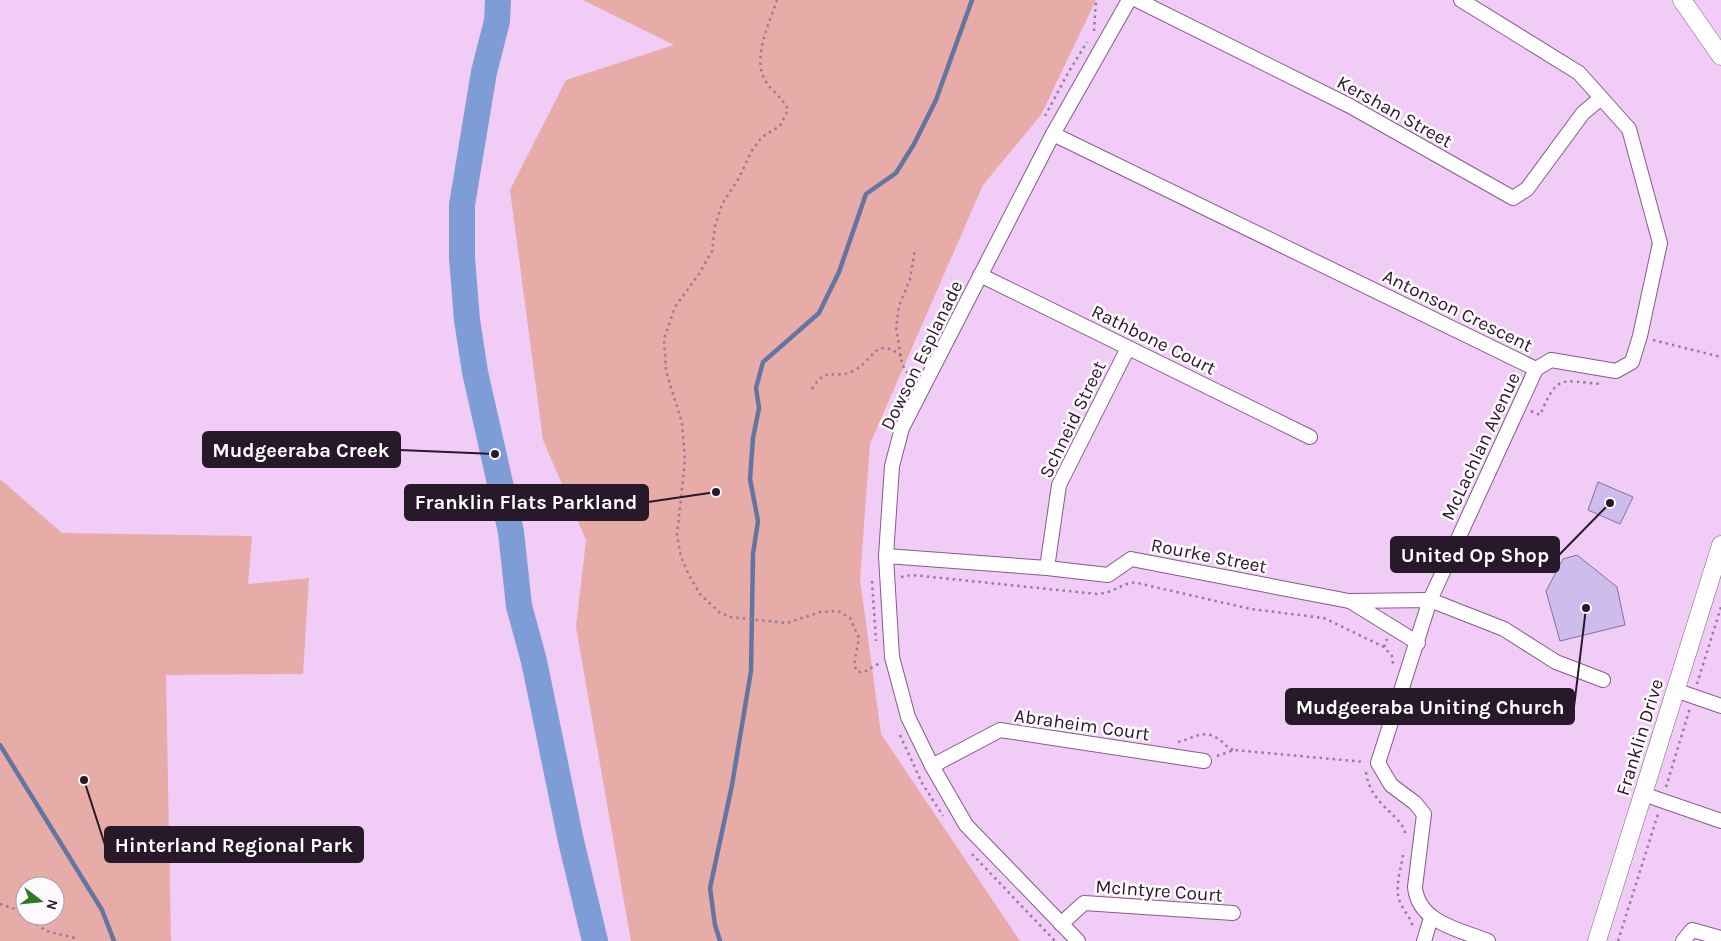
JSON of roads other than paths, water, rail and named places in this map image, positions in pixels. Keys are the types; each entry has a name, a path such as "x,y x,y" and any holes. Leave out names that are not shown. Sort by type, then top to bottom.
{"main road":[{"path":"1682,0 1721,56"},
{"name":"Franklin Drive","path":"1597,941 1721,545"}],"street":[{"name":"Dowson Esplanade","path":"1078,941 966,825 932,766 908,717 886,660 888,583 886,556 892,466 902,428 1053,134 1129,0"},
{"name":"Kershan Street","path":"1137,0 1350,106 1513,198 1527,190 1583,113 1602,98"},
{"name":"Antonson Crescent","path":"1053,134 1536,369 1551,360 1616,371 1632,362 1640,336 1660,243 1629,129 1579,73 1461,0"},
{"name":"Rathbone Court","path":"980,275 1310,437"},
{"name":"Schneid Street","path":"1047,568 1059,485 1128,348"},
{"name":"McLachlan Avenue","path":"1432,918 1420,906 1416,897 1415,887 1424,814 1415,803 1391,785 1372,763 1418,643 1430,600 1536,369"},
{"name":"Rourke Street","path":"886,556 1047,568 1108,575 1132,559 1349,601 1430,600"},
{"path":"1430,600 1504,629 1556,662 1604,680"},
{"name":"Rourke Street","path":"1349,601 1418,643"},
{"path":"1675,690 1721,706"},
{"name":"Abraheim Court","path":"932,766 1000,730 1204,761"},
{"path":"1643,794 1721,821"},
{"name":"McIntyre Court","path":"1061,924 1084,903 1233,913"},
{"path":"1424,940 1432,918 1488,941"},
{"path":"1683,941 1692,930 1721,938"}],"waterway":[{"path":"498,0 497,21 484,72 462,205 462,258 467,320 475,372 511,532 519,606 534,661 571,841 595,941"},
{"path":"720,941 715,925 710,888 732,785 751,671 753,554 758,521 750,479 753,438 759,408 756,388 763,362 819,313 839,272 866,194 896,173 914,144 936,100 972,0"},
{"path":"0,745 102,910 114,941"}],"place":[{"name":"Mudgeeraba Creek","path":"495,454"},
{"name":"Franklin Flats Parkland","path":"716,492"},
{"name":"United Op Shop","path":"1610,503"},
{"name":"Mudgeeraba Uniting Church","path":"1586,608"},
{"name":"Hinterland Regional Park","path":"84,780"}]}
